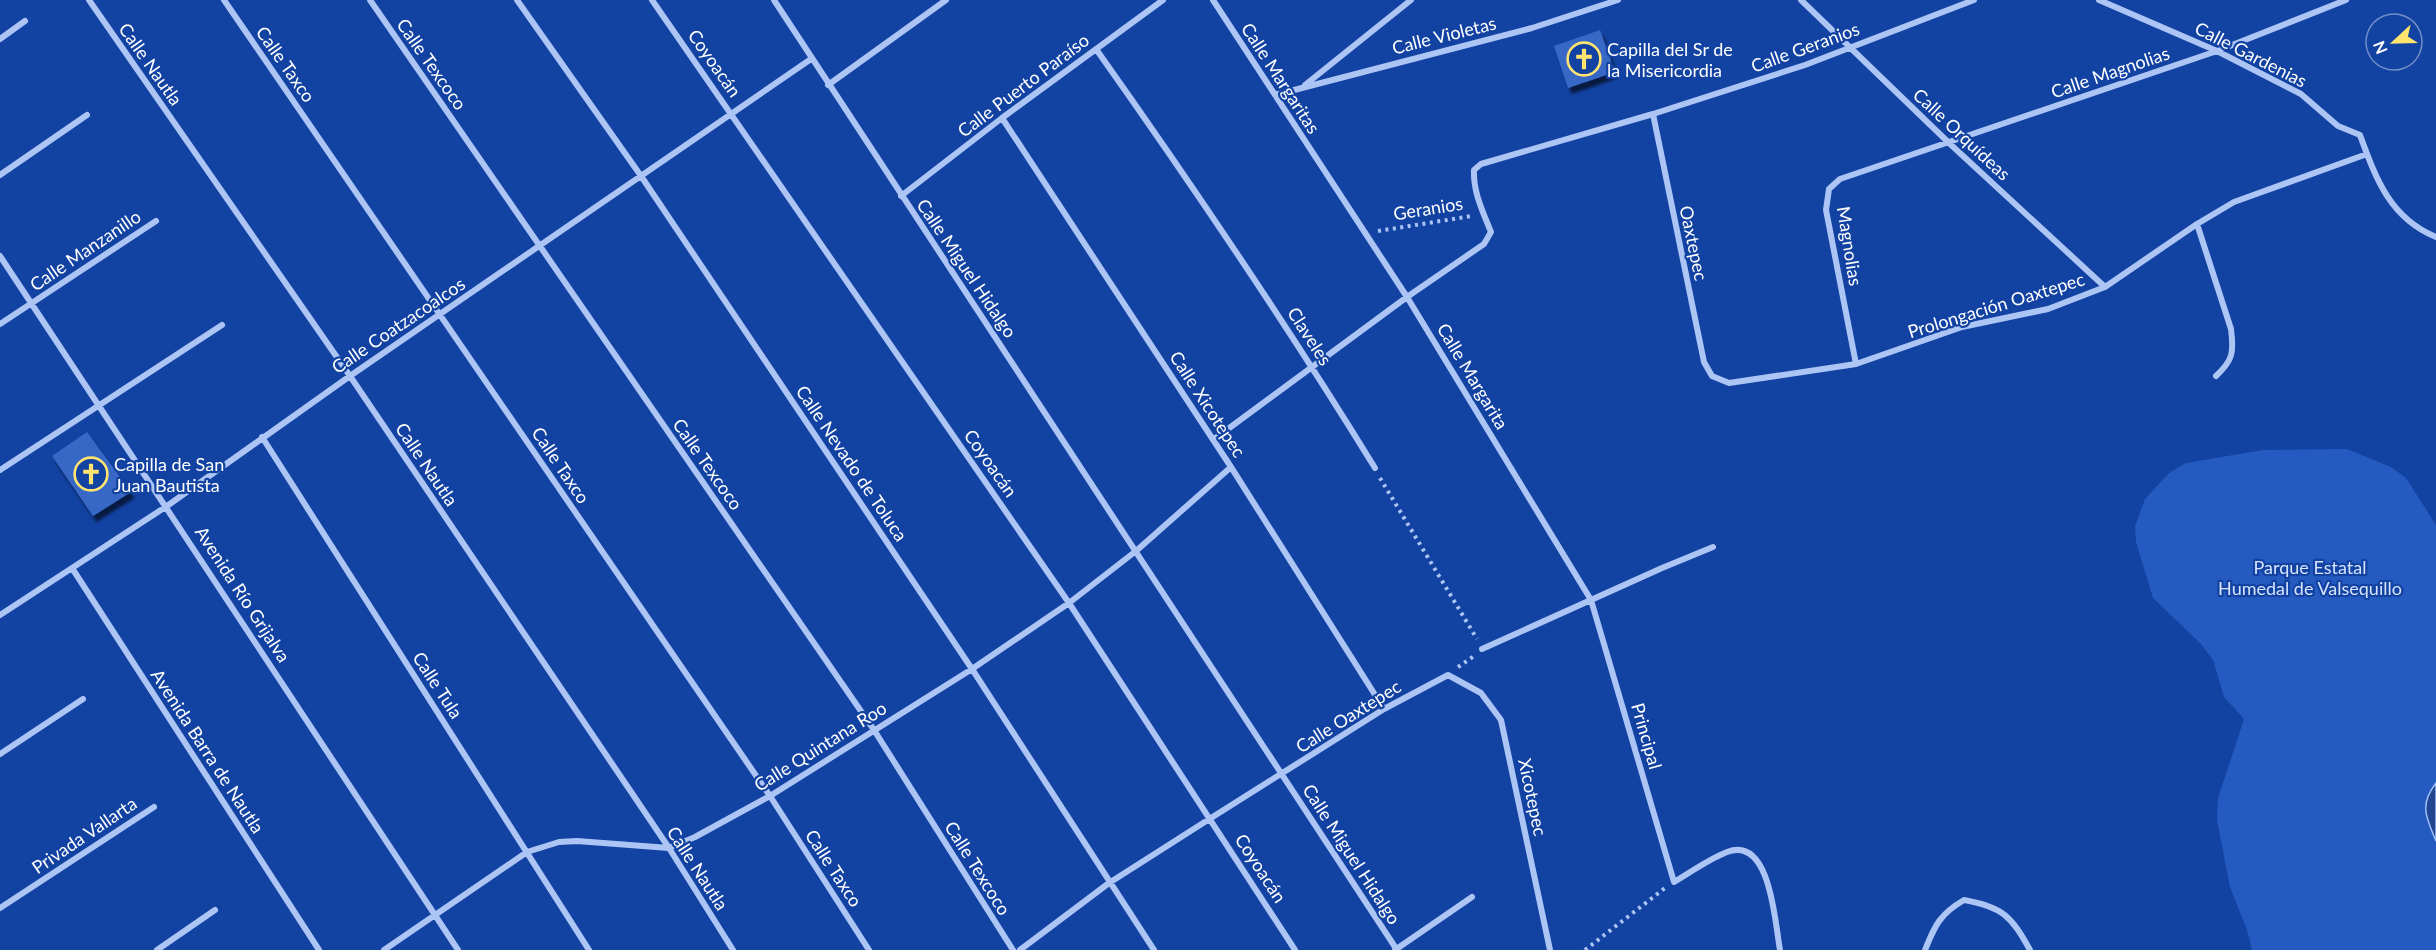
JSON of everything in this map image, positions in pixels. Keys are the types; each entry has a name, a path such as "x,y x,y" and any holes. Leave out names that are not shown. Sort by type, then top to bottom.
{"street":[{"name":"Calle Nautla","path":"89,0 350,376 669,848 733,950"},
{"name":"Calle Taxco","path":"224,0 770,796 869,950"},
{"name":"Calle Texcoco","path":"370,0 874,730 1012,950"},
{"name":"Calle Nevado de Toluca","path":"517,0 641,176 972,669 1154,950"},
{"name":"Coyoacán","path":"652,0 1069,603 1295,950"},
{"name":"Calle Miguel Hidalgo","path":"774,0 1283,774 1396,950"},
{"path":"828,85 946,0"},
{"name":"Calle Puerto Paraíso","path":"901,196 1002,118 1164,0"},
{"name":"Calle Margaritas","path":"1213,0 1324,172"},
{"path":"1303,87 1411,0"},
{"name":"Calle Violetas","path":"1275,95 1532,28 1618,0"},
{"name":"Calle Orquídeas","path":"1801,0 1949,143 2105,287"},
{"name":"Calle Geranios","path":"1474,170 1481,164 1653,114 1805,65 1974,0"},
{"name":"Calle Gardenias","path":"2099,0 2217,51 2301,94 2338,126 2360,135 2389,202 2417,228 2436,237"},
{"name":"Calle Magnolias","path":"1949,143 2217,51 2346,0"},
{"path":"0,39 25,21"},
{"name":"Claveles","path":"1096,50 1186,177 1312,367 1375,468"},
{"name":"Calle Coatzacoalcos","path":"0,615 167,506 262,437 811,59"},
{"name":"Oaxtepec","path":"1653,114 1704,362 1712,376"},
{"path":"0,175 87,115"},
{"name":"Calle Xicotepec","path":"1002,118 1231,467 1384,709"},
{"name":"Magnolias","path":"1856,364 1826,210 1829,189 1840,179 1949,143"},
{"name":"Prolongación Oaxtepec","path":"1712,376 1729,383 1856,364 1962,327 2048,309 2105,287 2234,201 2367,154"},
{"name":"Geranios","path":"1474,170 1478,201 1484,215"},
{"name":"Calle Margarita","path":"1324,172 1407,297 1591,600"},
{"path":"1213,440 1407,297 1484,244 1491,232 1484,215"},
{"name":"Calle Manzanillo","path":"0,324 156,220"},
{"path":"2197,224 2231,329 2233,345 2230,362 2216,376"},
{"name":"Avenida Río Grijalva","path":"0,256 458,950"},
{"path":"0,470 222,324"},
{"name":"Calle Tula","path":"262,437 589,950"},
{"name":"Calle Quintana Roo","path":"384,950 527,852 559,842 577,841 669,848 695,837 770,796 972,669 1069,603 1136,551 1231,467"},
{"path":"1482,649 1713,547"},
{"name":"Avenida Barra de Nautla","path":"72,568 319,950"},
{"name":"Principal","path":"1591,600 1674,882"},
{"name":"Calle Oaxtepec","path":"1020,950 1109,883 1384,709 1448,675"},
{"name":"Xicotepec","path":"1448,675 1481,693 1501,720 1550,950"},
{"path":"0,754 83,699"},
{"name":"Privada Vallarta","path":"0,908 154,807"},
{"path":"1674,882 1729,851 1741,850 1756,857 1769,889 1780,950"},
{"path":"1396,950 1472,897"},
{"path":"1925,950 1937,921 1950,908 1964,900 1985,904 2002,912 2018,928 2030,950"},
{"path":"157,950 215,910"}],"path":[{"name":"Geranios","path":"1365,233 1484,215"},
{"path":"1375,468 1482,649 1448,675"},
{"path":"1585,950 1674,882"}],"green space":[{"name":"Parque Estatal Humedal de Valsequillo","path":"2347,449 2391,467 2406,478 2436,525 2436,950 2252,950 2247,930 2230,887 2217,820 2218,798 2244,719 2224,697 2213,660 2201,644 2153,598 2136,542 2135,526 2145,499 2169,473 2186,463 2263,450"}],"shaded area":[{"path":"2436,783 2436,841 2429,825 2426,805 2427,798"}],"building":[{"name":"Capilla del Sr de la Misericordia","path":"1600,30 1615,72 1568,88 1554,46"},
{"name":"Capilla de San Juan Bautista","path":"87,432 131,492 93,516 52,456"}],"place":[{"name":"Capilla del Sr de la Misericordia","path":"1584,59"},
{"name":"Capilla de San Juan Bautista","path":"91,474"}]}
